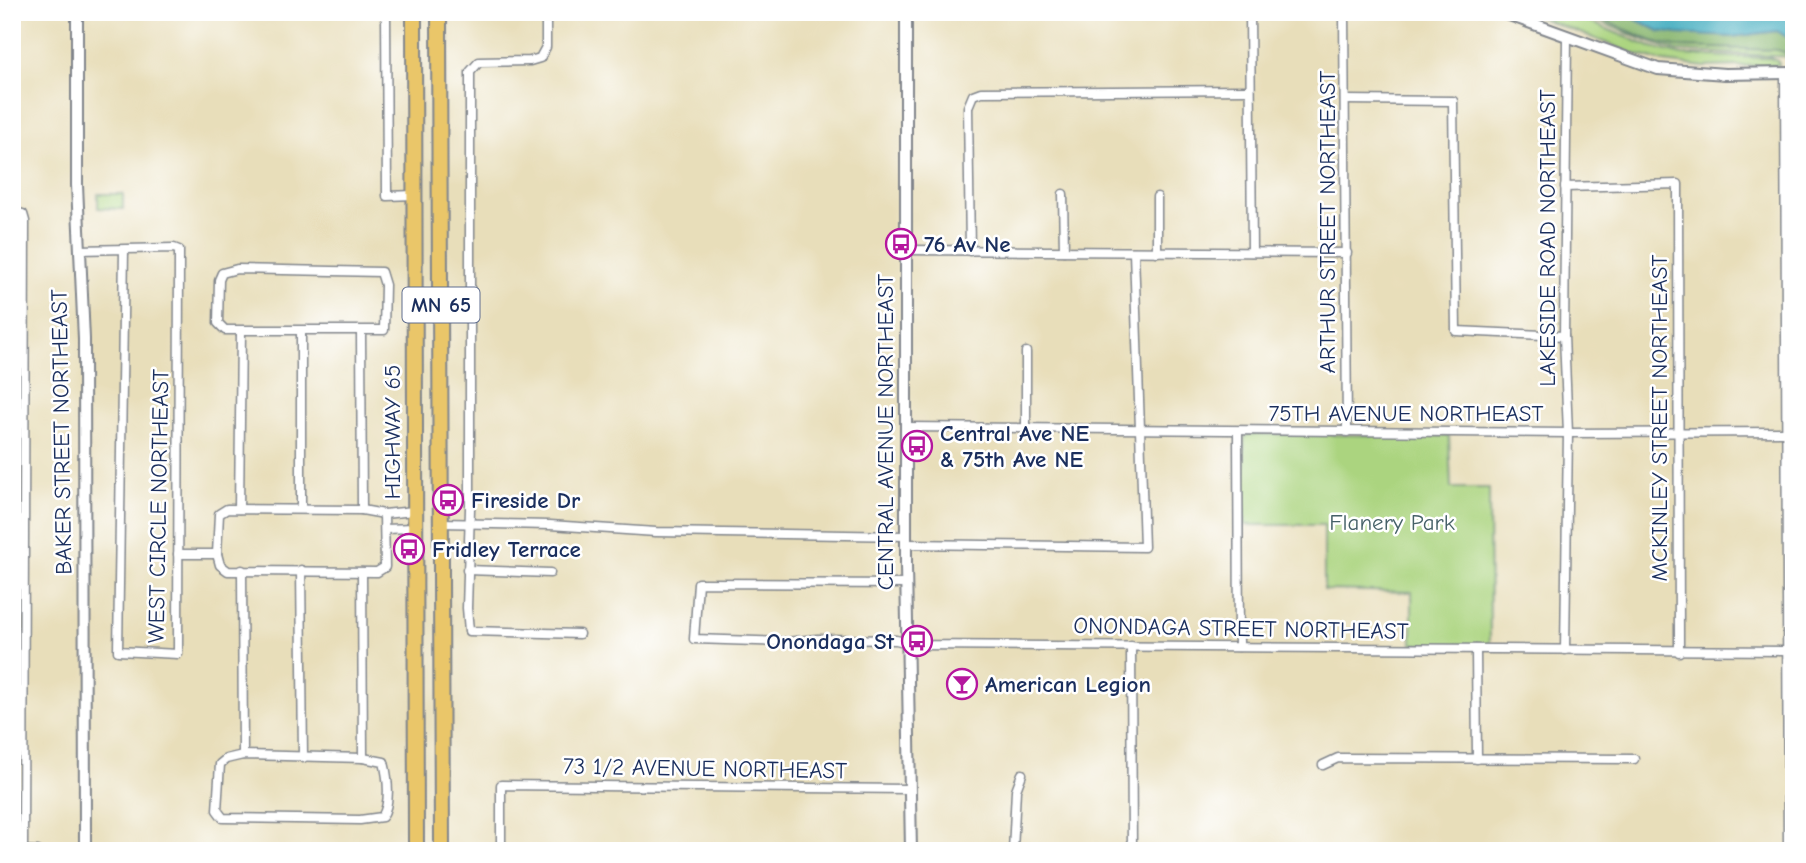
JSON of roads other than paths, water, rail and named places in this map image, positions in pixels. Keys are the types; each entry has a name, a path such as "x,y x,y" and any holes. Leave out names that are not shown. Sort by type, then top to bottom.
{"highway":[{"name":"HIGHWAY 65","path":"414,12 416,851"},
{"name":"MN 65","path":"439,12 442,851"}],"street":[{"name":"BAKER STREET NORTHEAST","path":"78,12 76,93 79,250 84,339 85,851"},
{"path":"386,12 387,196 414,195"},
{"path":"546,12 546,47 540,58 530,61 479,62 470,72 470,523 467,570 469,631 579,634"},
{"name":"CENTRAL AVENUE NORTHEAST","path":"906,12 906,584 911,851"},
{"path":"1250,12 1252,252"},
{"name":"ARTHUR STREET NORTHEAST","path":"1344,12 1348,253 1347,432"},
{"path":"1501,12 1658,69 1725,74 1789,73 1788,851"},
{"name":"LAKESIDE ROAD NORTHEAST","path":"1565,650 1568,433 1564,336 1567,37"},
{"path":"970,251 968,107 973,95 981,92 1249,90"},
{"path":"1345,100 1453,101 1456,331 1564,336"},
{"name":"MCKINLEY STREET NORTHEAST","path":"1565,187 1678,184 1679,652"},
{"path":"1063,194 1064,251"},
{"path":"1157,197 1157,252"},
{"path":"12,211 23,214 25,221 20,850 38,851"},
{"name":"WEST CIRCLE NORTHEAST","path":"79,250 174,248 179,250 178,654 118,651 124,250"},
{"path":"906,250 1348,253"},
{"path":"441,523 667,533 1144,547 1134,252"},
{"path":"237,269 381,272 385,285 384,330 241,331 225,330 218,323 219,280 222,273 237,269"},
{"path":"239,509 241,331"},
{"path":"300,331 301,509"},
{"path":"361,332 362,510"},
{"path":"1026,352 1026,429"},
{"path":"12,418 24,418"},
{"name":"75TH AVENUE NORTHEAST","path":"906,427 1790,433"},
{"path":"1238,431 1239,647"},
{"path":"384,514 385,567 377,572 228,570 220,565 217,554 219,514 227,509 362,510 384,514 414,511"},
{"path":"385,529 414,528"},
{"path":"178,554 217,554"},
{"path":"242,570 243,755"},
{"path":"301,570 303,758"},
{"path":"467,570 550,573"},
{"path":"362,572 363,758"},
{"name":"ONONDAGA STREET NORTHEAST","path":"906,584 698,583 694,639 786,642 830,639 907,642 917,645 1788,652"},
{"path":"1131,646 1132,851"},
{"path":"1476,649 1477,759"},
{"path":"243,755 363,758 384,762 387,773 387,810 382,817 360,820 223,818 217,810 220,764 226,759 243,755"},
{"path":"1323,765 1338,758 1634,760"},
{"path":"1013,851 1016,790 1022,774"},
{"name":"73 1/2 AVENUE NORTHEAST","path":"500,851 501,785 908,789"}],"water":[{"path":"1621,12 1794,12 1794,37 1787,37 1777,31 1732,37 1677,34 1659,31"}],"place":[{"name":"76 Av Ne","path":"901,244"},
{"name":"Central Ave NE & 75th Ave NE","path":"917,446"},
{"name":"Fireside Dr","path":"448,500"},
{"name":"Fridley Terrace","path":"409,549"},
{"name":"Onondaga St","path":"917,641"},
{"name":"American Legion","path":"962,684"}],"park label":[{"name":"Flanery Park","path":"1392,522"}]}
